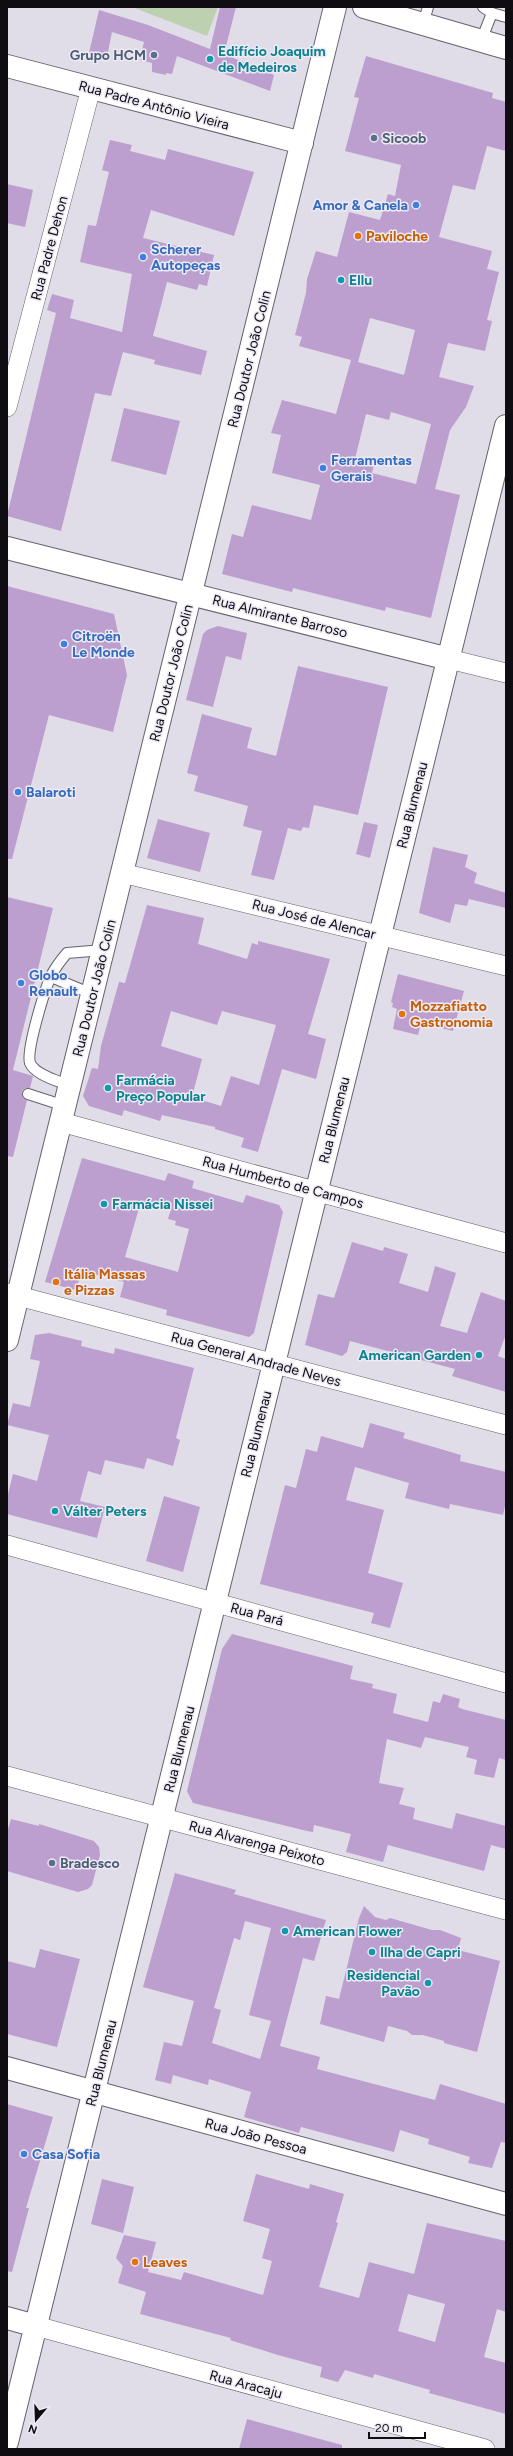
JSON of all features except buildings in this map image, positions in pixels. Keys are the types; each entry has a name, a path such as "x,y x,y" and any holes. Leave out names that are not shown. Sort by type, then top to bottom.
{"main road":[{"name":"Rua Doutor João Colin","path":"7,1340 12,1294 65,1104 335,7"},
{"path":"364,7 425,16 481,41 506,48"},
{"name":"Rua Padre Antônio Vieira","path":"7,66 302,144"},
{"name":"Rua Blumenau","path":"7,2442 506,426"},
{"name":"Rua Almirante Barroso","path":"7,548 449,659"},
{"name":"Rua João Pessoa","path":"7,2068 506,2204"},
{"name":"Rua Aracaju","path":"7,2318 36,2326"}],"street":[{"name":"Rua Padre Dehon","path":"7,407 92,88"},
{"name":"Rua Almirante Barroso","path":"449,659 506,673"},
{"name":"Rua José de Alencar","path":"122,873 506,966"},
{"name":"Rua Humberto de Campos","path":"65,1104 317,1191 506,1242"},
{"name":"Rua General Andrade Neves","path":"12,1294 506,1424"},
{"name":"Rua Pará","path":"7,1545 506,1682"},
{"name":"Rua Alvarenga Peixoto","path":"7,1776 506,1910"},
{"name":"Rua Aracaju","path":"36,2326 484,2449"}],"lane":[{"path":"483,7 492,13 506,17"},
{"path":"481,41 492,13"},
{"path":"65,1104 30,1062 30,1051 37,1019 51,977 67,953 103,950"},
{"path":"51,977 92,994"},
{"path":"28,1094 65,1104"}],"green space":[{"path":"132,7 218,7 207,36"}],"place":[{"name":"Grupo HCM","path":"154,55"},
{"name":"Edifício Joaquim de Medeiros","path":"210,59"},
{"name":"Sicoob","path":"374,138"},
{"name":"Amor & Canela","path":"416,205"},
{"name":"Paviloche","path":"358,236"},
{"name":"Scherer Autopeças","path":"143,257"},
{"name":"Ellu","path":"341,280"},
{"name":"Ferramentas Gerais","path":"323,468"},
{"name":"Citroën Le Monde","path":"64,644"},
{"name":"Balaroti","path":"18,792"},
{"name":"Globo Renault","path":"21,983"},
{"name":"Mozzafiatto Gastronomia","path":"402,1014"},
{"name":"Farmácia Preço Popular","path":"108,1088"},
{"name":"Farmácia Nissei","path":"104,1204"},
{"name":"Itália Massas e Pizzas","path":"56,1282"},
{"name":"American Garden","path":"479,1355"},
{"name":"Válter Peters","path":"55,1511"},
{"name":"Bradesco","path":"52,1863"},
{"name":"American Flower","path":"285,1931"},
{"name":"Ilha de Capri","path":"372,1952"},
{"name":"Residencial Pavão","path":"428,1983"},
{"name":"Casa Sofia","path":"24,2154"},
{"name":"Leaves","path":"135,2262"}]}
